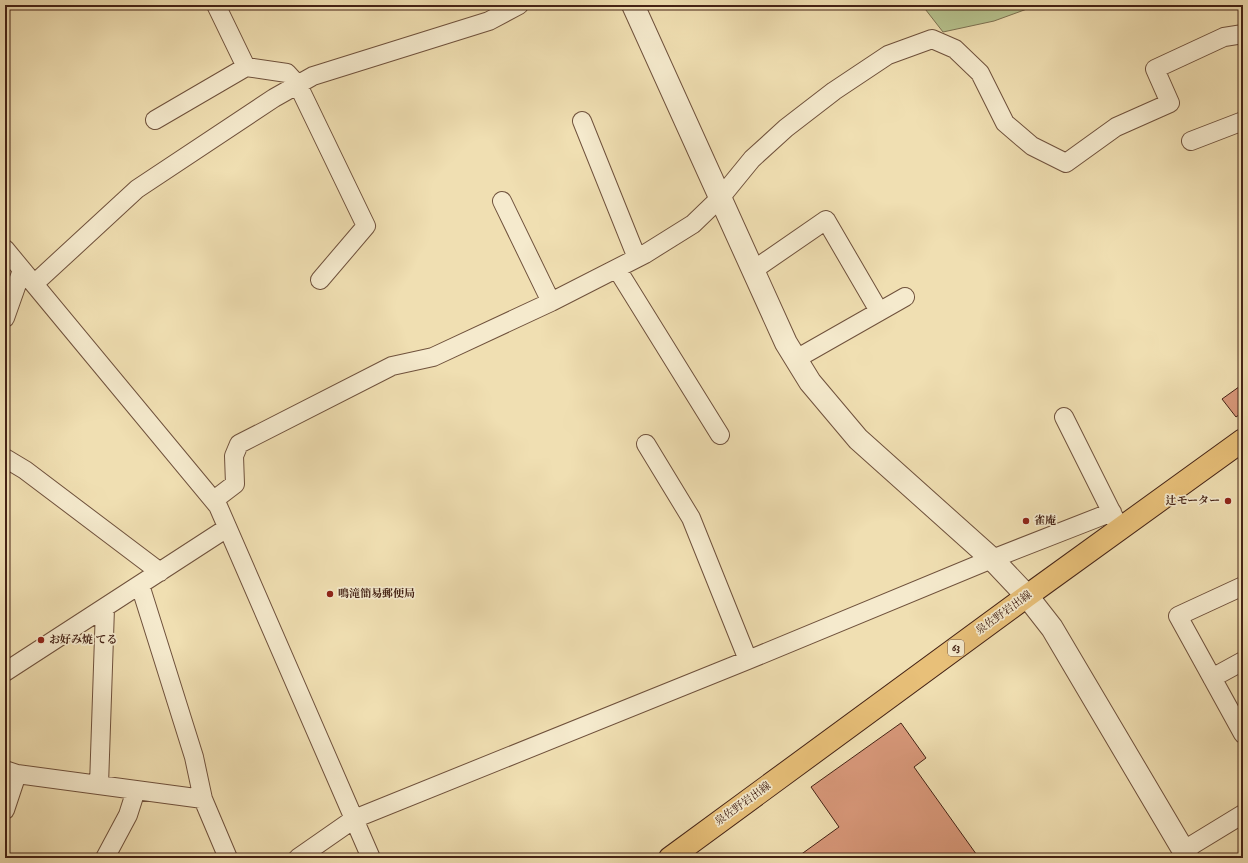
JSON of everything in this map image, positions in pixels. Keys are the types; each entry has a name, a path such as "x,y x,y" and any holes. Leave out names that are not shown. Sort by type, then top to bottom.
{"main road":[{"name":"泉佐野岩出線","path":"670,858 1027,596 1116,521 1234,452 1243,440"}],"street":[{"path":"216,5 246,67"},
{"path":"34,284 137,189 274,98 313,76 489,21 519,5"},
{"path":"633,5 721,197 752,271 786,343 814,387 858,440 992,559 1027,596 1052,628 1186,854 1243,814"},
{"path":"214,500 235,484 234,456 239,444 392,366 434,357 551,302 617,269 693,224 721,197 752,159 786,128 834,91 888,55 932,39 955,49 980,73 1005,123 1032,146 1066,163 1116,127 1170,103 1155,69 1224,37 1243,34"},
{"path":"155,120 246,67 287,73 298,85 366,226 320,280"},
{"path":"582,121 637,258"},
{"path":"1191,142 1243,121"},
{"path":"502,201 551,302"},
{"path":"752,271 826,220 879,312"},
{"path":"5,250 218,506 371,858"},
{"path":"617,269 720,435"},
{"path":"5,318 22,270"},
{"path":"796,359 905,297"},
{"path":"298,858 354,819 748,660 992,559 1116,521 1064,417"},
{"path":"646,444 691,518 748,660"},
{"path":"5,458 25,470 160,572"},
{"path":"5,672 227,528"},
{"path":"140,585 194,757 203,799 228,858"},
{"path":"1243,586 1178,616 1243,734"},
{"path":"99,785 105,608"},
{"path":"1212,678 1243,661"},
{"path":"5,810 11,772 203,799"},
{"path":"105,858 128,815 136,790"}],"green space":[{"path":"922,5 1038,5 994,21 943,32"}],"building":[{"path":"1243,384 1243,412 1236,417 1222,399"},
{"path":"901,723 926,758 914,767 979,858 796,858 839,827 811,787"}],"place":[{"name":"辻モーター","path":"1228,501"},
{"name":"雀庵","path":"1026,521"},
{"name":"鳴滝簡易郵便局","path":"330,594"},
{"name":"お好み焼 てる","path":"41,640"}]}
